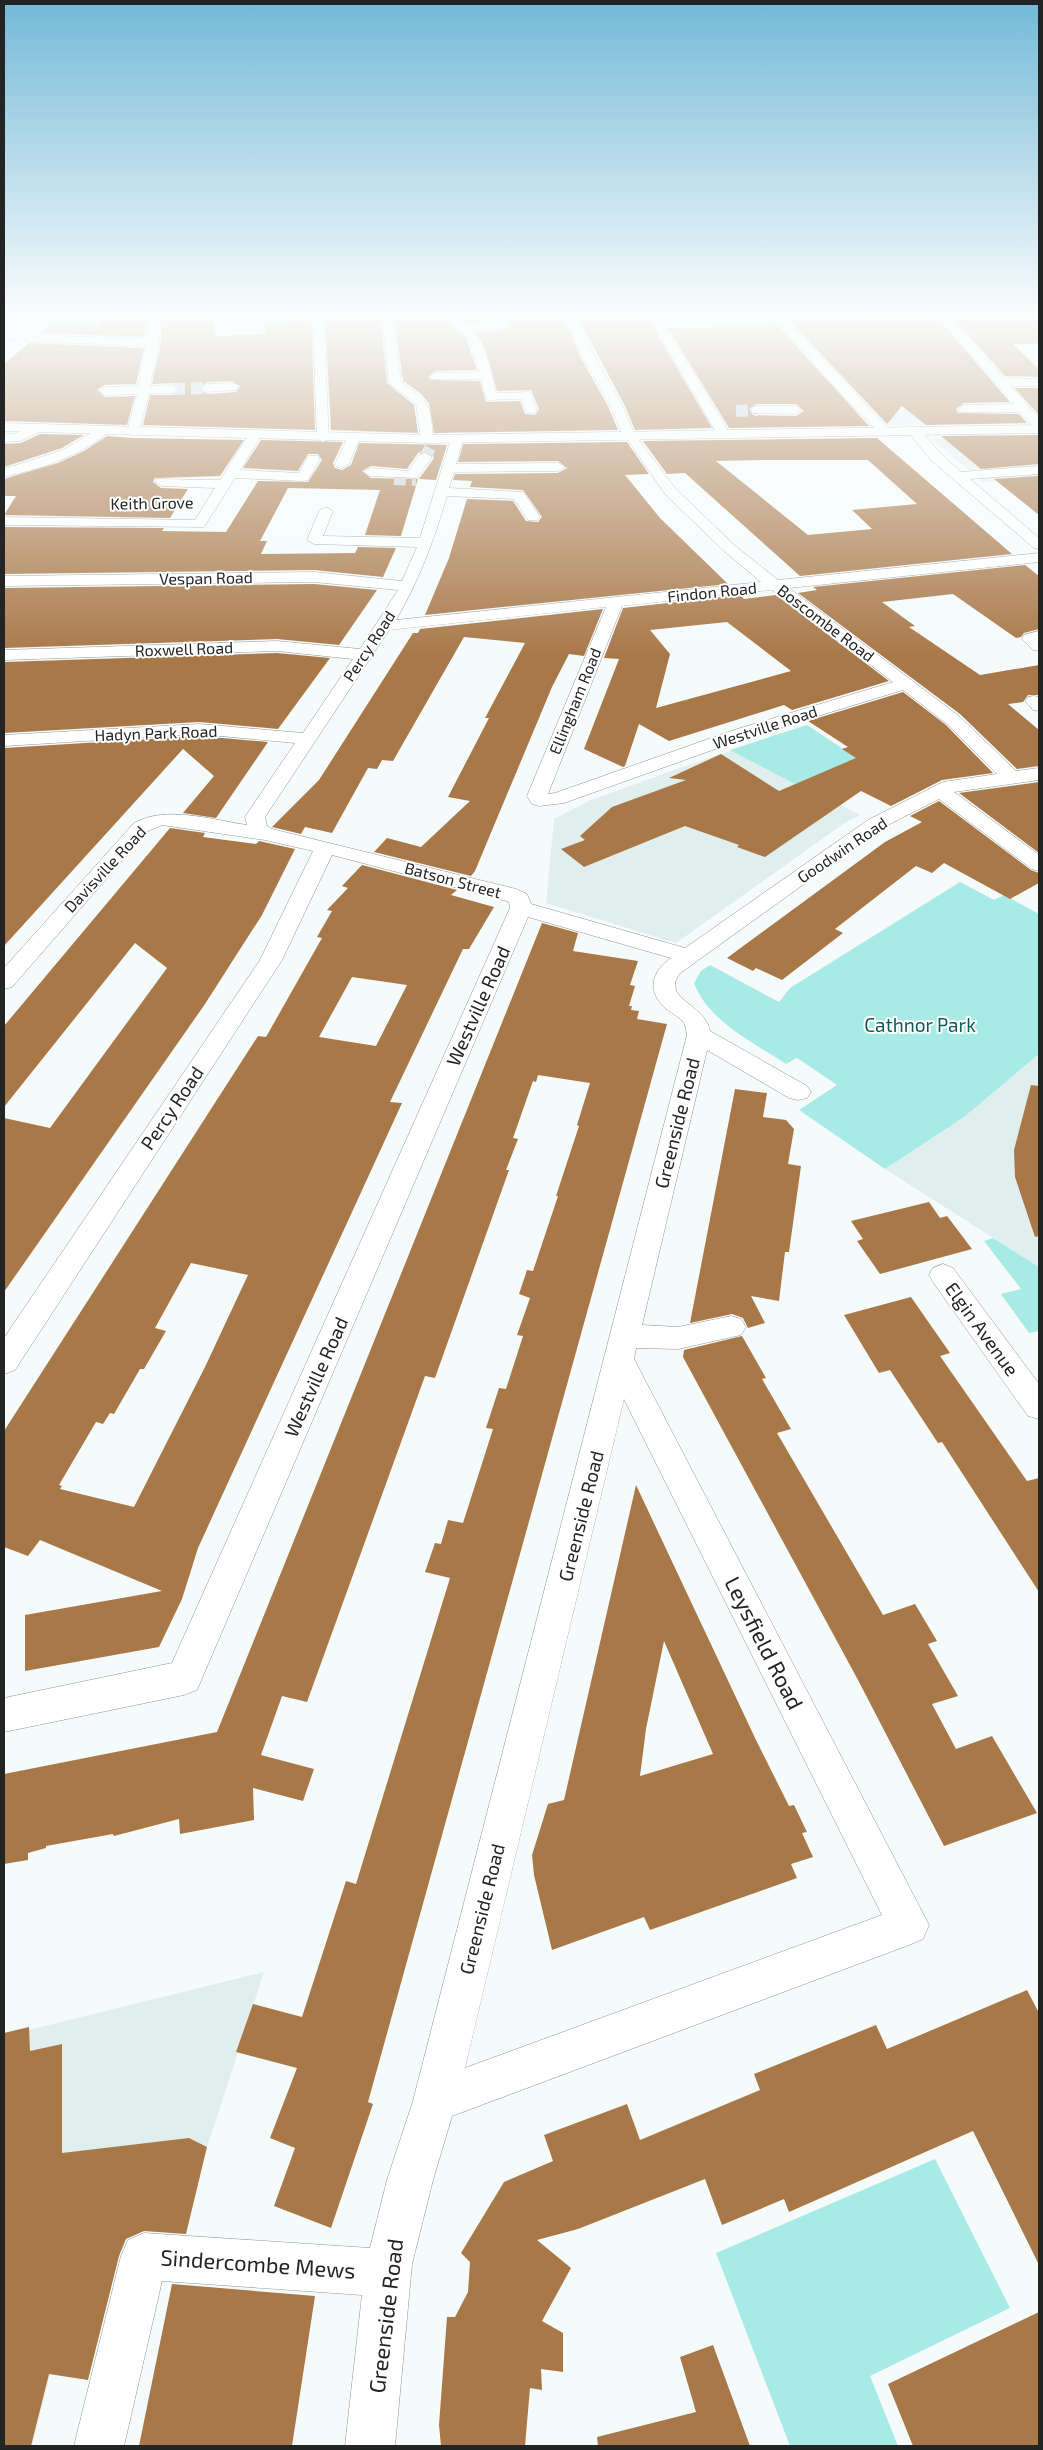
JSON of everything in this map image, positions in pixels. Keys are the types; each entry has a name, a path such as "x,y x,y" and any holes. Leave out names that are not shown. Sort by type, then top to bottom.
{"street":[{"path":"15,428 353,438 429,446 457,439 914,432 1029,428"},
{"path":"323,428 323,438"},
{"path":"371,472 412,475 429,446 427,428"},
{"name":"Boscombe Road","path":"627,428 651,467 682,503 729,548 953,720 1012,778"},
{"path":"721,428 724,434"},
{"path":"882,428 886,432"},
{"path":"4,438 15,438 36,429"},
{"path":"5,475 74,449 88,442 101,431"},
{"path":"914,432 937,458 1039,545"},
{"name":"Keith Grove","path":"4,521 199,524 255,436"},
{"path":"342,464 353,438"},
{"name":"Percy Road","path":"264,834 258,828 255,817 384,626 408,586 426,543 435,480 457,439"},
{"path":"162,482 303,476 313,459"},
{"path":"435,480 558,467"},
{"path":"5,475 46,469"},
{"path":"957,476 1039,470"},
{"path":"358,482 389,483 390,479 394,480"},
{"path":"435,480 518,495 533,516"},
{"path":"326,511 314,540 426,543"},
{"name":"Findon Road","path":"384,626 1039,557"},
{"name":"Vespan Road","path":"4,581 314,577 408,586"},
{"name":"Ellingham Road","path":"539,800 537,796 562,730 616,602"},
{"path":"1039,636 1030,639 1039,646"},
{"name":"Roxwell Road","path":"4,655 277,646 364,655"},
{"name":"Westville Road","path":"539,800 557,799 740,734 906,684"},
{"name":"Hadyn Park Road","path":"4,740 199,729 308,739"},
{"name":"Goodwin Road","path":"690,957 875,824 950,786 1039,774"},
{"path":"940,791 1039,864"},
{"name":"Davisville Road","path":"4,982 145,824 156,820 171,820 264,834"},
{"name":"Batson Street","path":"264,834 325,846 508,894 519,899 521,908 690,957"},
{"name":"Percy Road","path":"4,1362 271,960 325,846"},
{"name":"Westville Road","path":"4,1715 184,1678 521,908"},
{"name":"Greenside Road","path":"370,2446 387,2273 410,2180 435,2101 623,1349 699,1035 700,1027 693,1017 670,1000 663,989 663,979 669,970 690,957"},
{"path":"699,1035 798,1092"},
{"name":"Elgin Avenue","path":"943,1275 1039,1407"},
{"path":"623,1349 731,1327"},
{"name":"Leysfield Road","path":"435,2101 909,1925 623,1349"},
{"path":"4,1710 4,1715"},
{"name":"Sindercombe Mews","path":"99,2446 144,2256 387,2273"}],"shaded area":[{"path":"1039,437 1039,479 982,482 932,439"},
{"path":"807,725 858,759 798,783 860,815 843,824 676,943 546,903 554,819 591,800"},
{"path":"1039,1054 1039,1267 885,1169 964,1117"},
{"path":"264,1972 202,2163 100,2176 32,2446 4,2446 4,2036"}],"green space":[{"path":"807,725 858,759 795,784 730,750"},
{"name":"Cathnor Park","path":"960,882 994,900 1004,895 1039,914 1039,1054 964,1117 885,1169 799,1110 837,1085 797,1058 786,1064 733,1030 710,1009 694,983 701,971 710,965 779,1002 790,988"},
{"path":"993,1238 1039,1267 1039,1331 1029,1333 1001,1294 1021,1289 984,1241"},
{"path":"935,2159 1010,2308 870,2376 898,2446 790,2446 716,2253"}],"building":[{"path":"258,428 315,428 315,430"},
{"path":"331,428 417,428 418,433 331,430"},
{"path":"433,428 617,428 618,430 434,433"},
{"path":"634,428 699,428 635,430"},
{"path":"40,434 84,435 62,448 4,467 4,444 21,443"},
{"path":"1039,435 1039,464 981,469 941,436"},
{"path":"107,436 244,440 220,476 155,478 153,482 161,488 188,489 170,518 4,515 16,496 4,496 4,479 58,463 84,451"},
{"path":"877,438 1012,554 800,576 685,473 667,474 643,441","holes":["868,460 917,504 852,510 872,529 808,535 716,461"]},
{"path":"261,440 343,442 333,463 335,468 342,470 351,465 359,443 447,445 436,480 419,479 434,458 433,455 425,451 418,453 407,469 371,466 362,471 371,478 418,479 401,536 365,535 380,490 288,488 260,541 267,541 261,554 355,553 358,547 396,548 383,577 314,570 4,574 4,527 164,528 162,531 226,532 258,481 308,482 322,460 318,454 308,454 298,471 243,468"},
{"path":"627,442 649,474 625,475 660,518 728,584 425,615 449,558 467,499 513,501 526,521 538,522 542,517 523,490 470,487 472,481 453,480 455,474 558,473 567,468 558,461 458,462 463,444"},
{"path":"1039,476 1039,515 994,479"},
{"path":"1025,565 1039,576 1039,629 1024,633 1021,637 1016,638 953,594 882,602 915,626 909,627 980,675 1039,665 1039,695 1028,695 1023,702 1008,704 1039,730 1039,766 1017,769 960,714 798,593 817,590 813,587"},
{"path":"314,584 377,590 339,645 277,639 4,648 4,588"},
{"path":"740,595 744,599 776,595 889,681 792,710 784,705 669,741 639,724 625,766 623,767 584,749 619,659 604,658 623,608","holes":["727,622 791,671 656,708 670,654 650,630"]},
{"path":"603,609 584,656 569,654 552,687 475,871 471,876 374,852 387,838 421,847 470,801 448,797 489,718 485,718 525,643 464,637 393,761 382,760 377,769 368,768 332,833 305,827 301,834 272,827 319,780 413,633 418,633 420,629"},
{"path":"277,653 330,658 278,729 199,722 4,733 4,662"},
{"path":"903,692 946,725 993,773 942,780 891,806 861,791 765,857 737,847 739,845 685,826 584,867 561,849 585,840 580,836 612,807 686,780 669,778 721,754 779,791 856,758 842,749 848,747 808,721"},
{"path":"199,736 268,742 216,818 183,813 214,776 183,749 4,946 4,748"},
{"path":"1039,782 1039,853 959,793"},
{"path":"939,801 1031,870 1039,873 1039,883 1010,899 944,863 932,873 916,866 835,929 843,933 782,980 756,968 753,971 727,958 885,842 922,822 910,816"},
{"path":"170,828 205,833 203,837 256,844 259,841 295,849 262,915 205,1004 4,1292 4,1118 50,1128 167,968 135,943 4,1107 4,1026"},
{"path":"362,865 457,890 451,895 494,907 469,949 463,949 390,1102 402,1103 198,1548 182,1599 159,1647 25,1671 25,1615 162,1591 40,1540 28,1556 4,1547 4,1431 258,1036 266,1037 322,938 317,937 332,911 327,910 348,888 342,886","holes":["352,977 407,985 376,1046 319,1037","191,1263 248,1275 205,1367 134,1507 60,1489 62,1486 59,1485 96,1422 103,1424 110,1413 114,1414 140,1369 144,1369 166,1331 155,1328"]},
{"path":"542,923 578,933 573,951 638,961 630,985 635,986 629,1006 632,1006 631,1010 639,1011 637,1019 667,1024 368,2102 373,2104 331,2228 274,2206 295,2148 270,2138 297,2068 236,2052 253,2004 302,2017 346,1881 356,1884 450,1578 425,1572 435,1543 441,1544 448,1520 463,1523 493,1429 486,1428 499,1388 506,1389 523,1336 517,1335 530,1298 519,1294 527,1270 533,1271 558,1196 556,1196 579,1126 577,1125 590,1083 538,1075 536,1082 533,1081 513,1138 518,1139 506,1170 509,1170 435,1378 425,1376 307,1702 282,1696 261,1755 314,1769 303,1801 253,1788 254,1820 180,1834 179,1819 114,1836 113,1834 46,1846 46,1848 28,1853 28,1860 4,1864 4,1774 217,1732"},
{"path":"1031,1085 1039,1086 1039,1236 1035,1237 1015,1177 1014,1150"},
{"path":"735,1089 767,1093 763,1117 786,1120 794,1129 788,1164 801,1166 789,1252 785,1252 779,1301 751,1296 765,1323 748,1328 743,1318 732,1314 690,1323"},
{"path":"929,1202 940,1218 947,1216 972,1249 880,1274 857,1241 863,1239 851,1221"},
{"path":"911,1297 950,1353 940,1356 1027,1481 1039,1478 1039,1592 942,1442 938,1443 890,1370 879,1373 844,1315"},
{"path":"742,1336 766,1378 762,1379 791,1429 777,1433 883,1615 915,1604 937,1641 928,1644 958,1696 932,1704 956,1749 992,1736 1037,1813 944,1846 858,1680 683,1357 684,1350"},
{"path":"636,1485 756,1740 789,1806 794,1805 807,1832 802,1833 813,1857 791,1864 797,1878 650,1930 644,1917 552,1950 534,1875 532,1855 548,1804 564,1800","holes":["664,1641 713,1754 640,1776 646,1729"]},
{"path":"1027,1990 1039,2013 1039,2265 973,2131 789,2212 784,2199 722,2225 705,2179 578,2229 537,2240 571,2268 542,2321 563,2333 563,2372 541,2369 542,2390 530,2388 525,2446 441,2446 439,2425 447,2317 455,2317 468,2292 470,2262 461,2253 504,2182 553,2161 544,2135 627,2104 640,2140 760,2090 754,2074 876,2025 887,2049"},
{"path":"29,2027 30,2051 62,2044 62,2153 189,2138 207,2147 186,2234 144,2231 126,2239 119,2256 88,2380 49,2374 31,2446 4,2446 4,2033"},
{"path":"172,2284 315,2296 292,2446 139,2446"},
{"path":"1039,2312 1039,2446 913,2446 888,2384"},
{"path":"713,2345 750,2446 598,2446 597,2437 696,2412 680,2357"}],"tunnel":[{"path":"425,457 430,448"},
{"path":"394,479 416,480"}]}
